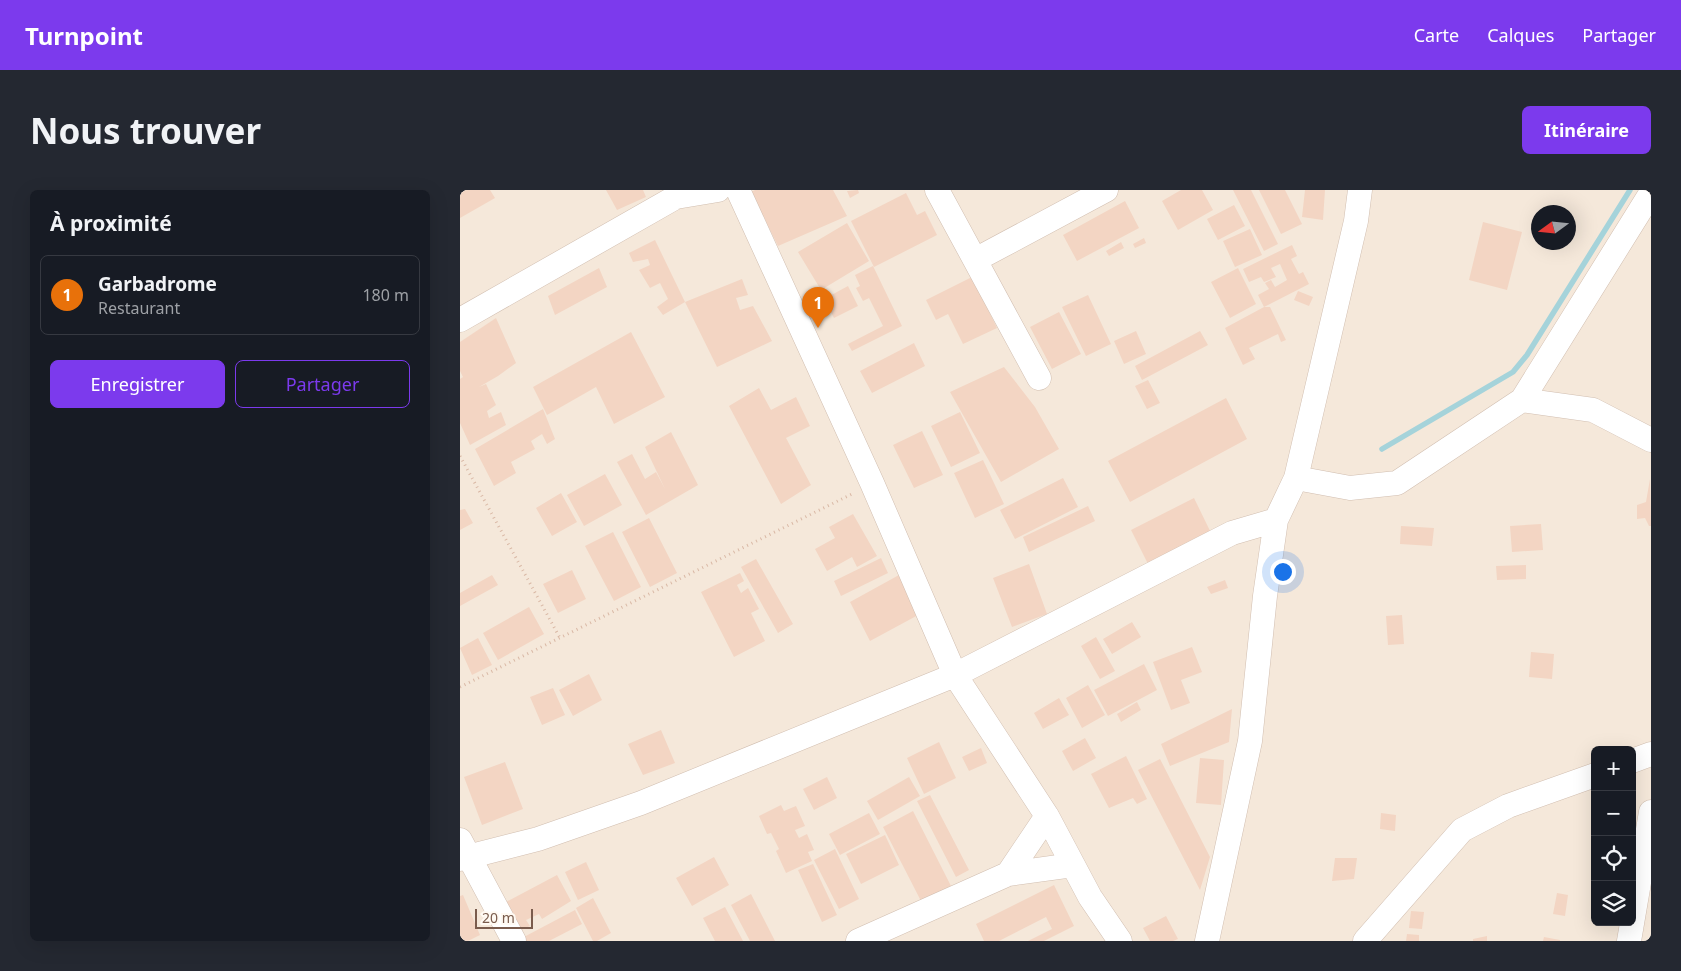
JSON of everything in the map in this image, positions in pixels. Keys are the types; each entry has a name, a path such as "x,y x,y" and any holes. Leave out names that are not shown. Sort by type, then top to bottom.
{"street":[{"path":"460,320 676,197 718,190"},
{"path":"738,190 872,483 955,675 1047,816 1090,897 1120,941"},
{"path":"937,190 1039,378"},
{"path":"975,260 1106,190"},
{"path":"1207,941 1250,740 1276,520 1296,478 1356,221 1360,190"},
{"path":"1296,478 1350,488 1397,483 1522,400 1651,193"},
{"path":"1522,400 1593,410 1651,440"},
{"path":"514,941 463,852 538,839 641,804 955,675 1232,533 1276,520"},
{"path":"1636,760 1651,754"},
{"path":"1365,941 1462,830 1508,806 1591,776"},
{"path":"1629,941 1651,812"},
{"path":"1008,874 1047,816"},
{"path":"858,941 1008,874 1073,865"}],"path":[{"path":"460,456 560,638"},
{"path":"460,687 872,483"}],"shaded area":[{"path":"460,190 1651,190 1651,941 460,941"}],"building":[{"path":"460,190 490,190 495,198 460,218"},
{"path":"606,190 643,190 646,197 617,210"},
{"path":"755,190 833,190 847,216 778,246 751,192"},
{"path":"858,190 859,193 850,198 847,191"},
{"path":"1181,190 1202,190 1213,210 1178,230 1162,201"},
{"path":"1233,190 1251,190 1278,244 1264,251"},
{"path":"1259,190 1285,190 1302,224 1281,234"},
{"path":"1305,190 1325,190 1323,220 1302,217"},
{"path":"906,193 917,215 925,211 937,235 874,267 851,221"},
{"path":"1125,201 1139,228 1077,261 1063,235"},
{"path":"1234,205 1245,226 1218,240 1207,219"},
{"path":"1483,222 1522,232 1507,290 1469,280"},
{"path":"847,223 869,261 821,290 798,252"},
{"path":"1250,229 1262,255 1235,267 1223,241"},
{"path":"1144,238 1146,243 1135,248 1133,244"},
{"path":"655,240 685,302 663,315 657,307 668,299 660,283 650,288 639,270 650,265 648,259 633,262 629,253"},
{"path":"1121,242 1124,248 1109,256 1106,251"},
{"path":"1292,245 1297,256 1291,259 1299,274 1303,272 1309,284 1264,307 1258,295 1269,289 1265,283 1271,280 1275,287 1287,280 1280,264 1271,268 1276,277 1264,282 1261,277 1249,282 1243,269"},
{"path":"873,266 902,326 852,351 848,344 883,326 869,298 863,301 856,288 860,286 855,275"},
{"path":"599,268 607,287 555,315 548,296"},
{"path":"1238,268 1256,304 1230,318 1211,282"},
{"path":"972,277 997,328 963,344 948,314 936,320 926,300"},
{"path":"742,279 748,295 736,298 740,310 753,306 772,341 717,367 685,302"},
{"path":"848,286 858,306 834,318 824,299"},
{"path":"1298,291 1313,297 1309,306 1294,300"},
{"path":"1088,295 1111,344 1086,356 1062,307"},
{"path":"1264,307 1270,307 1286,340 1281,342 1278,334 1249,348 1255,359 1243,365 1225,328"},
{"path":"1059,312 1081,354 1052,369 1030,327"},
{"path":"496,318 516,363 479,387 486,384 496,405 487,411 489,418 501,412 506,425 470,445 460,423 460,379 463,377 460,371 460,342"},
{"path":"1136,331 1146,354 1124,364 1114,341"},
{"path":"1200,331 1208,345 1142,380 1135,366"},
{"path":"631,332 665,397 614,424 596,387 547,415 533,387"},
{"path":"914,343 925,366 872,393 860,371"},
{"path":"1004,367 1035,407 1059,449 1001,482 950,392"},
{"path":"1148,380 1160,403 1147,409 1135,386"},
{"path":"759,388 771,410 796,397 810,426 786,438 811,485 781,504 729,406"},
{"path":"1226,398 1247,439 1130,502 1108,461"},
{"path":"543,409 555,439 547,444 542,434 531,441 535,449 511,462 516,473 494,486 475,449"},
{"path":"960,412 980,453 951,467 931,426"},
{"path":"922,431 943,475 914,488 893,445"},
{"path":"671,432 698,485 646,515 617,462 632,454 645,479 656,472 665,489 645,447"},
{"path":"983,460 1004,504 975,518 954,473"},
{"path":"605,474 622,505 584,526 567,495"},
{"path":"1063,478 1078,507 1015,539 1000,510"},
{"path":"1650,479 1651,526 1649,526 1645,518 1637,519 1637,505 1646,502"},
{"path":"561,493 577,522 552,536 536,508"},
{"path":"1194,498 1213,537 1150,568 1131,530"},
{"path":"1088,506 1095,521 1029,552 1023,537"},
{"path":"465,509 473,523 460,530 460,510"},
{"path":"853,514 877,556 857,567 852,557 827,571 815,549 835,538 829,527"},
{"path":"649,518 677,573 650,587 622,532"},
{"path":"1541,524 1543,550 1512,552 1510,526"},
{"path":"1401,526 1434,528 1432,546 1400,544"},
{"path":"613,532 641,587 614,601 585,546"},
{"path":"881,558 888,573 841,596 834,581"},
{"path":"756,559 793,624 778,633 741,567"},
{"path":"1029,564 1047,614 1012,627 993,578"},
{"path":"1526,565 1526,579 1497,580 1496,566"},
{"path":"572,570 586,599 558,613 543,584"},
{"path":"740,573 744,581 737,585 741,593 748,588 759,609 751,613 765,641 734,657 701,592"},
{"path":"492,575 498,585 460,606 460,593"},
{"path":"899,575 920,614 870,641 850,602"},
{"path":"1225,580 1228,588 1211,594 1207,587"},
{"path":"529,607 544,634 498,660 483,633"},
{"path":"1402,615 1404,644 1388,645 1386,616"},
{"path":"1132,622 1141,637 1112,654 1103,639"},
{"path":"1096,637 1115,671 1100,679 1081,646"},
{"path":"478,638 492,665 472,675 460,648"},
{"path":"1192,647 1202,672 1181,680 1190,703 1171,710 1153,662"},
{"path":"1531,652 1554,654 1552,679 1529,677"},
{"path":"1144,664 1157,690 1108,716 1094,690"},
{"path":"589,674 602,700 573,716 559,690"},
{"path":"1088,685 1105,715 1082,728 1066,698"},
{"path":"553,688 565,715 542,725 530,697"},
{"path":"1059,698 1069,715 1043,729 1034,713"},
{"path":"1137,702 1141,710 1121,722 1117,714"},
{"path":"1232,709 1229,742 1170,766 1161,744"},
{"path":"661,730 675,763 643,775 628,744"},
{"path":"1085,738 1096,758 1073,771 1062,751"},
{"path":"939,742 956,778 924,794 907,758"},
{"path":"981,748 987,763 969,771 962,757"},
{"path":"1126,756 1147,799 1137,804 1133,798 1109,808 1091,774"},
{"path":"1200,758 1224,760 1221,805 1196,803"},
{"path":"1160,759 1210,857 1200,890 1138,770"},
{"path":"505,762 523,809 482,825 464,777"},
{"path":"827,777 837,798 814,810 803,789"},
{"path":"909,777 920,796 878,820 867,801"},
{"path":"930,795 969,870 956,877 917,801"},
{"path":"781,805 784,811 796,806 805,826 795,830 799,838 807,834 814,850 808,852 812,861 786,873 776,851 779,849 771,833 767,834 759,816"},
{"path":"913,811 951,886 921,901 883,827"},
{"path":"869,813 880,834 840,855 829,834"},
{"path":"1381,813 1396,815 1395,831 1380,829"},
{"path":"885,835 899,865 861,884 846,854"},
{"path":"835,849 859,899 839,909 814,860"},
{"path":"714,857 729,885 692,906 676,878"},
{"path":"1335,858 1357,858 1354,879 1332,881"},
{"path":"586,862 599,890 578,900 565,872"},
{"path":"813,864 837,915 822,922 798,870"},
{"path":"557,875 571,901 542,919 539,914 526,920 530,926 519,931 504,903"},
{"path":"1054,885 1074,926 1044,941 1028,941 1052,929 1046,917 999,941 984,941 976,924"},
{"path":"1557,893 1568,895 1565,916 1553,914"},
{"path":"751,894 775,941 750,941 731,905"},
{"path":"463,895 480,935 468,941 460,941 460,896"},
{"path":"593,898 611,933 597,941 593,941 576,908"},
{"path":"725,907 743,941 715,941 703,918"},
{"path":"575,910 582,924 549,941 523,941 522,938"},
{"path":"1411,911 1424,912 1422,929 1409,928"},
{"path":"1166,916 1178,939 1173,941 1150,941 1143,928"},
{"path":"1407,934 1419,935 1419,941 1406,941"},
{"path":"1487,936 1487,941 1473,941 1473,939"},
{"path":"1544,937 1560,940 1560,941 1543,941"}],"waterway":[{"path":"1382,449 1513,372 1527,355 1630,190"}],"place":[{"name":"Garbadrome","path":"818,328"}]}
